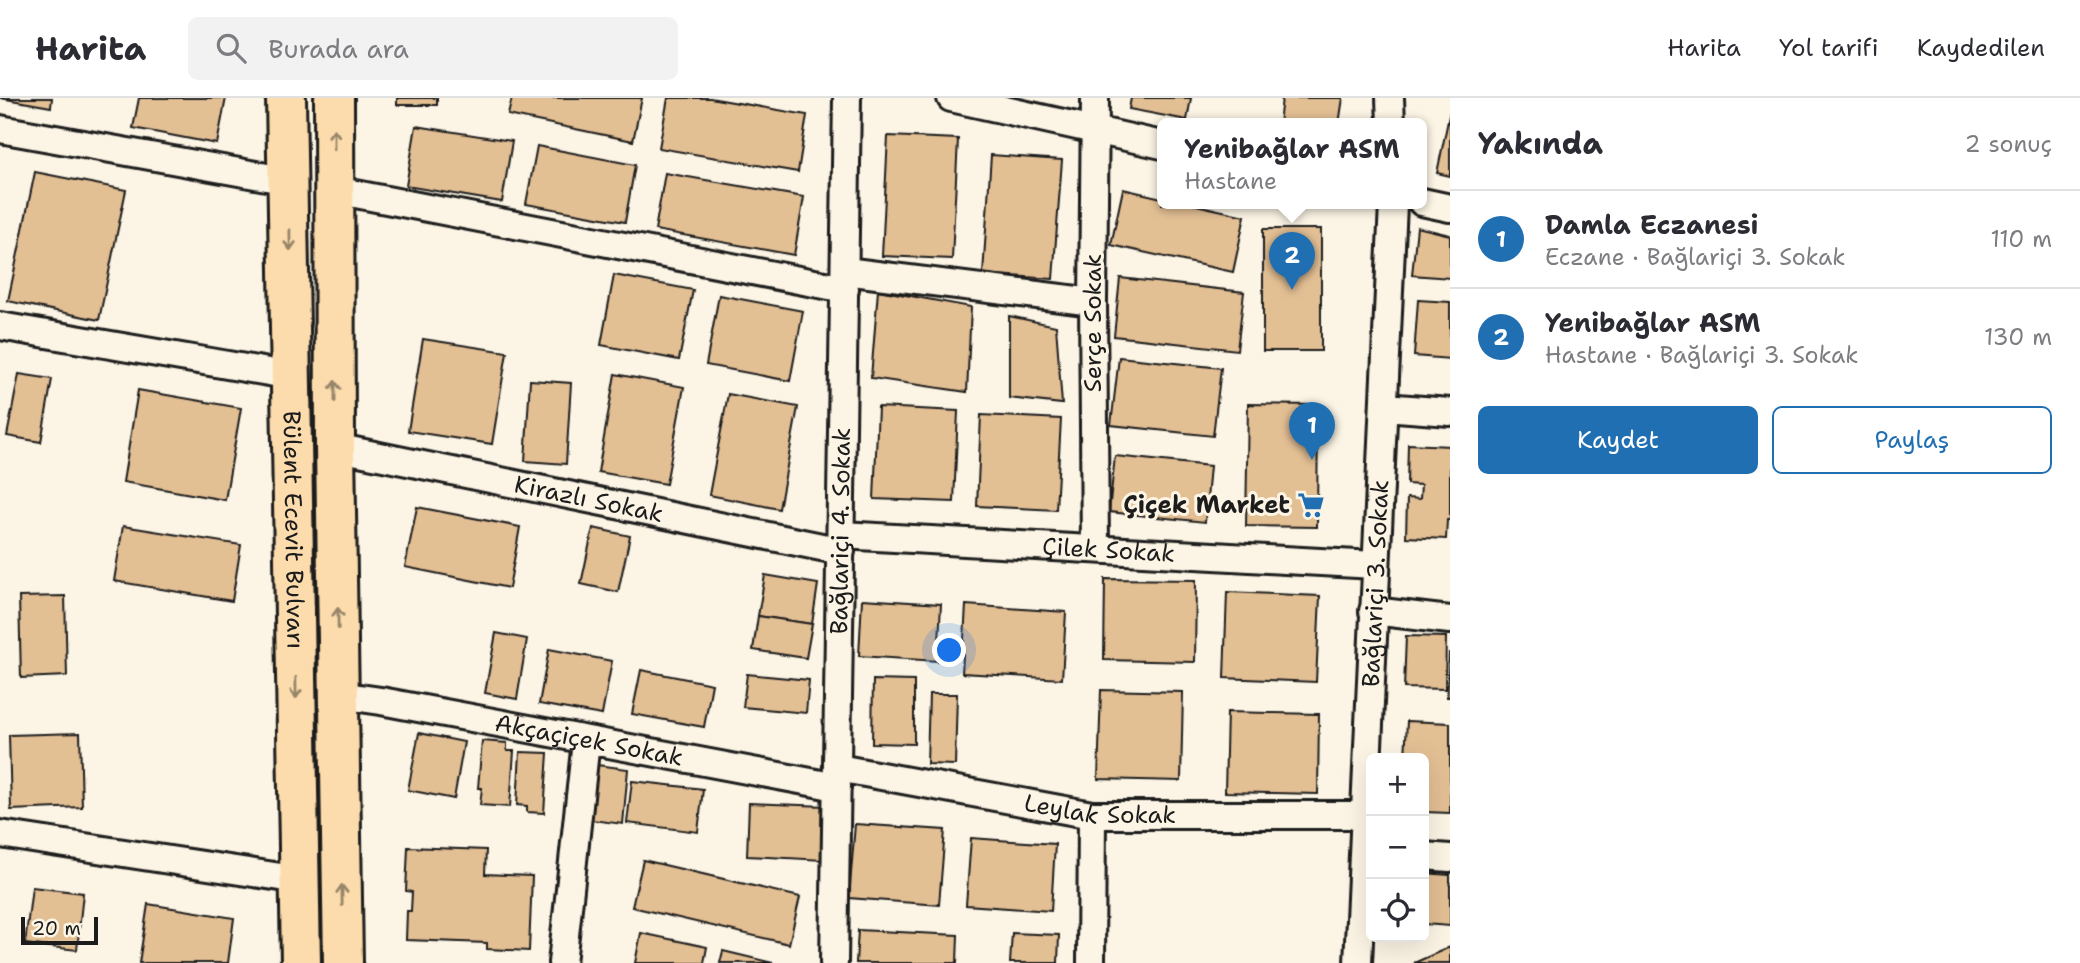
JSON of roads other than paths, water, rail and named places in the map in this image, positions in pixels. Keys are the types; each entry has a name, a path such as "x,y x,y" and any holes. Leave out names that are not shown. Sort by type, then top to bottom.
{"main road":[{"name":"Bülent Ecevit Bulvarı","path":"286,98 301,963"},
{"name":"Bülent Ecevit Bulvarı","path":"334,98 335,447 343,963"}],"street":[{"name":"Bağlariçi 4. Sokak","path":"834,963 847,98"},
{"path":"951,98 1157,144"},
{"name":"Serçe Sokak","path":"1095,98 1095,549"},
{"path":"1390,98 1391,118"},
{"path":"0,129 289,181"},
{"path":"335,190 845,280 1093,302"},
{"path":"1427,203 1450,208"},
{"name":"Bağlariçi 3. Sokak","path":"1368,753 1394,209"},
{"path":"0,326 292,376"},
{"path":"1384,407 1450,412"},
{"name":"Kirazlı Sokak","path":"335,447 841,543"},
{"name":"Çilek Sokak","path":"841,543 1095,549 1376,565"},
{"path":"1373,611 1450,620"},
{"name":"Akçaçiçek Sokak","path":"340,695 586,741 837,778"},
{"path":"562,963 586,741"},
{"name":"Leylak Sokak","path":"837,778 1092,815 1366,815"},
{"path":"1091,963 1092,815"},
{"path":"0,834 300,880"},
{"path":"1429,856 1450,858"},
{"name":"Bağlariçi 3. Sokak","path":"1358,963 1366,873"}],"place":[{"name":"Yenibağlar ASM","path":"1292,290"},
{"name":"Damla Eczanesi","path":"1312,460"},
{"name":"Çiçek Market","path":"1311,505"}]}
